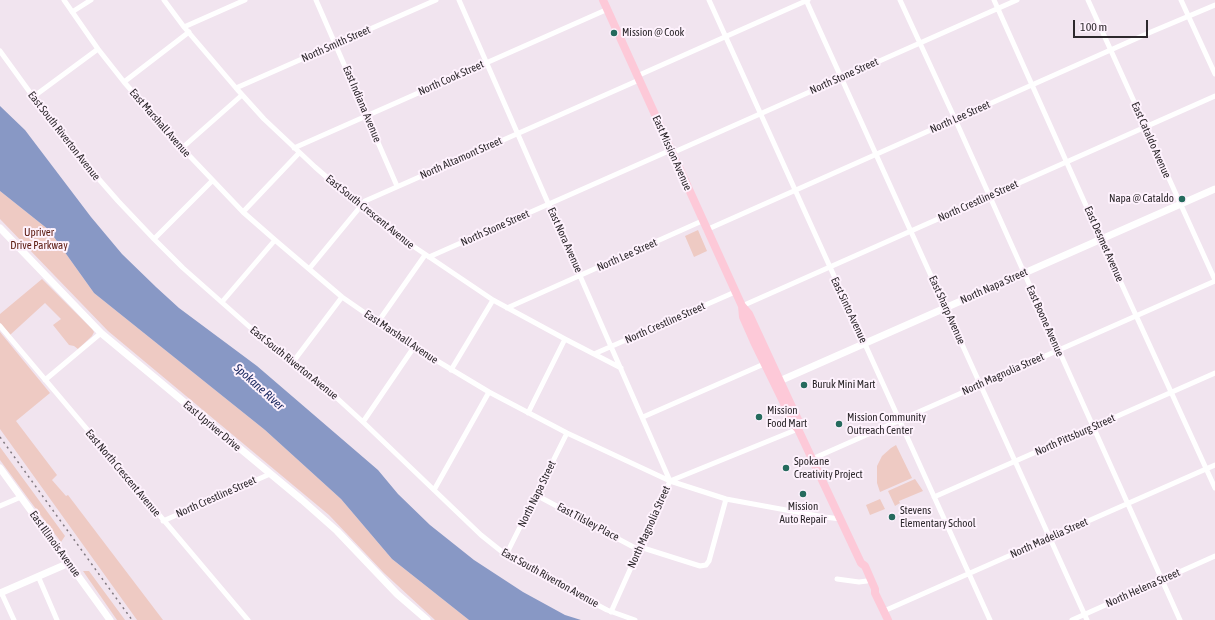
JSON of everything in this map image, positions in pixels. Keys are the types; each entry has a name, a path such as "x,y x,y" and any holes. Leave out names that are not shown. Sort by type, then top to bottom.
{"main road":[{"name":"East Mission Avenue","path":"603,0 706,230 742,306 749,314 777,382 800,424 798,429 861,563 861,568 871,590 875,593 888,620"},
{"name":"North Napa Street","path":"777,382 1215,189"},
{"name":"East Upriver Drive","path":"0,228 101,333 302,500 384,581 427,620"},
{"name":"East Mission Avenue","path":"742,306 743,317 764,364 777,382"},
{"name":"East Illinois Avenue","path":"0,468 110,620"},
{"path":"1,593 69,563"},
{"name":"East Mission Avenue","path":"861,563 865,566 875,588 875,593"}],"street":[{"name":"East Marshall Avenue","path":"64,0 98,49 124,82 182,148 242,212 342,297 414,347 489,392 567,432 670,480 726,499 840,519"},
{"path":"72,12 91,0"},
{"name":"East South Crescent Avenue","path":"164,0 188,32 264,119 299,153 360,206 395,234 493,300 621,368"},
{"path":"184,27 244,0"},
{"name":"East Indiana Avenue","path":"316,0 397,186"},
{"name":"North Smith Street","path":"236,88 436,0"},
{"name":"East Nora Avenue","path":"459,0 670,480"},
{"name":"East Sinto Avenue","path":"709,0 990,620"},
{"name":"North Altamont Street","path":"309,269 365,201 518,133 807,0"},
{"name":"East Sharp Avenue","path":"807,0 1087,620"},
{"name":"East Boone Avenue","path":"900,0 1180,620"},
{"name":"East Desmet Avenue","path":"994,0 1215,488"},
{"name":"North Stone Street","path":"427,256 671,152 1017,0"},
{"name":"East Cataldo Avenue","path":"1088,0 1215,281"},
{"path":"1181,0 1215,74"},
{"name":"North Lee Street","path":"706,230 1150,32 1215,6"},
{"name":"North Cook Street","path":"294,148 608,9"},
{"path":"124,82 188,32"},
{"path":"33,97 98,49"},
{"name":"East South Riverton Avenue","path":"0,51 33,97 88,168 183,268 252,329 327,389 481,535 506,555 520,564 611,612 635,620"},
{"path":"182,148 242,95"},
{"name":"North Crestline Street","path":"742,306 1215,96"},
{"path":"242,212 299,153"},
{"path":"154,239 212,181"},
{"name":"North Lee Street","path":"508,308 702,221"},
{"path":"222,302 275,240"},
{"path":"378,322 427,256"},
{"name":"North Magnolia Street","path":"812,459 1215,281"},
{"name":"North Crestline Street","path":"594,354 735,292"},
{"path":"293,362 342,297"},
{"path":"451,370 493,300"},
{"name":"East North Crescent Avenue","path":"0,326 248,620"},
{"path":"45,380 101,333"},
{"path":"528,412 565,339"},
{"path":"363,422 414,347"},
{"path":"643,417 764,364"},
{"name":"North Pittsburg Street","path":"934,497 1215,373"},
{"path":"434,490 489,392"},
{"name":"North Magnolia Street","path":"611,612 670,480 798,429"},
{"name":"North Napa Street","path":"506,555 567,432"},
{"name":"North Madelia Street","path":"884,611 1215,465"},
{"name":"North Crestline Street","path":"163,521 270,474"},
{"name":"East Tilsley Place","path":"536,495 640,548 700,566 706,565 709,561 726,499"},
{"path":"0,506 21,497"},
{"name":"North Helena Street","path":"1072,620 1215,556"},
{"path":"38,576 57,620"},
{"path":"837,579 859,582 867,581"},
{"path":"1,593 14,620"}],"green space":[{"name":"Upriver Drive Parkway","path":"0,191 49,230 94,293 265,430 341,499 392,559 469,620 435,620 384,573 329,515 108,331 0,219"},
{"path":"698,230 707,251 694,257 685,236"},
{"path":"42,279 94,332 92,336 78,349 69,345 53,325 61,319 45,303 10,335 0,323 0,314"},
{"path":"0,332 50,393 16,421 57,475 52,480 66,496 68,495 163,620 137,620 0,429"},
{"path":"896,445 912,478 880,492 877,483 877,466 882,456"},
{"path":"0,447 65,536 61,542 0,460"},
{"path":"915,479 923,491 899,501 900,503 895,506 888,491"},
{"path":"880,499 885,509 870,515 866,505"},
{"path":"83,571 89,571 125,620 117,620"}],"water":[{"name":"Spokane River","path":"0,106 25,130 91,217 122,254 179,308 257,366 378,470 398,494 430,525 474,560 523,592 565,615 581,620 469,620 392,559 341,499 265,430 94,293 49,230 0,191"}],"railway":[{"path":"0,437 132,620"}],"place":[{"name":"Mission @ Cook","path":"614,33"},
{"name":"Napa @ Cataldo","path":"1182,199"},
{"name":"Buruk Mini Mart","path":"804,385"},
{"name":"Mission Food Mart","path":"759,417"},
{"name":"Mission Community Outreach Center","path":"839,424"},
{"name":"Spokane Creativity Project","path":"786,468"},
{"name":"Mission Auto Repair","path":"803,494"},
{"name":"Stevens Elementary School","path":"892,517"}]}
